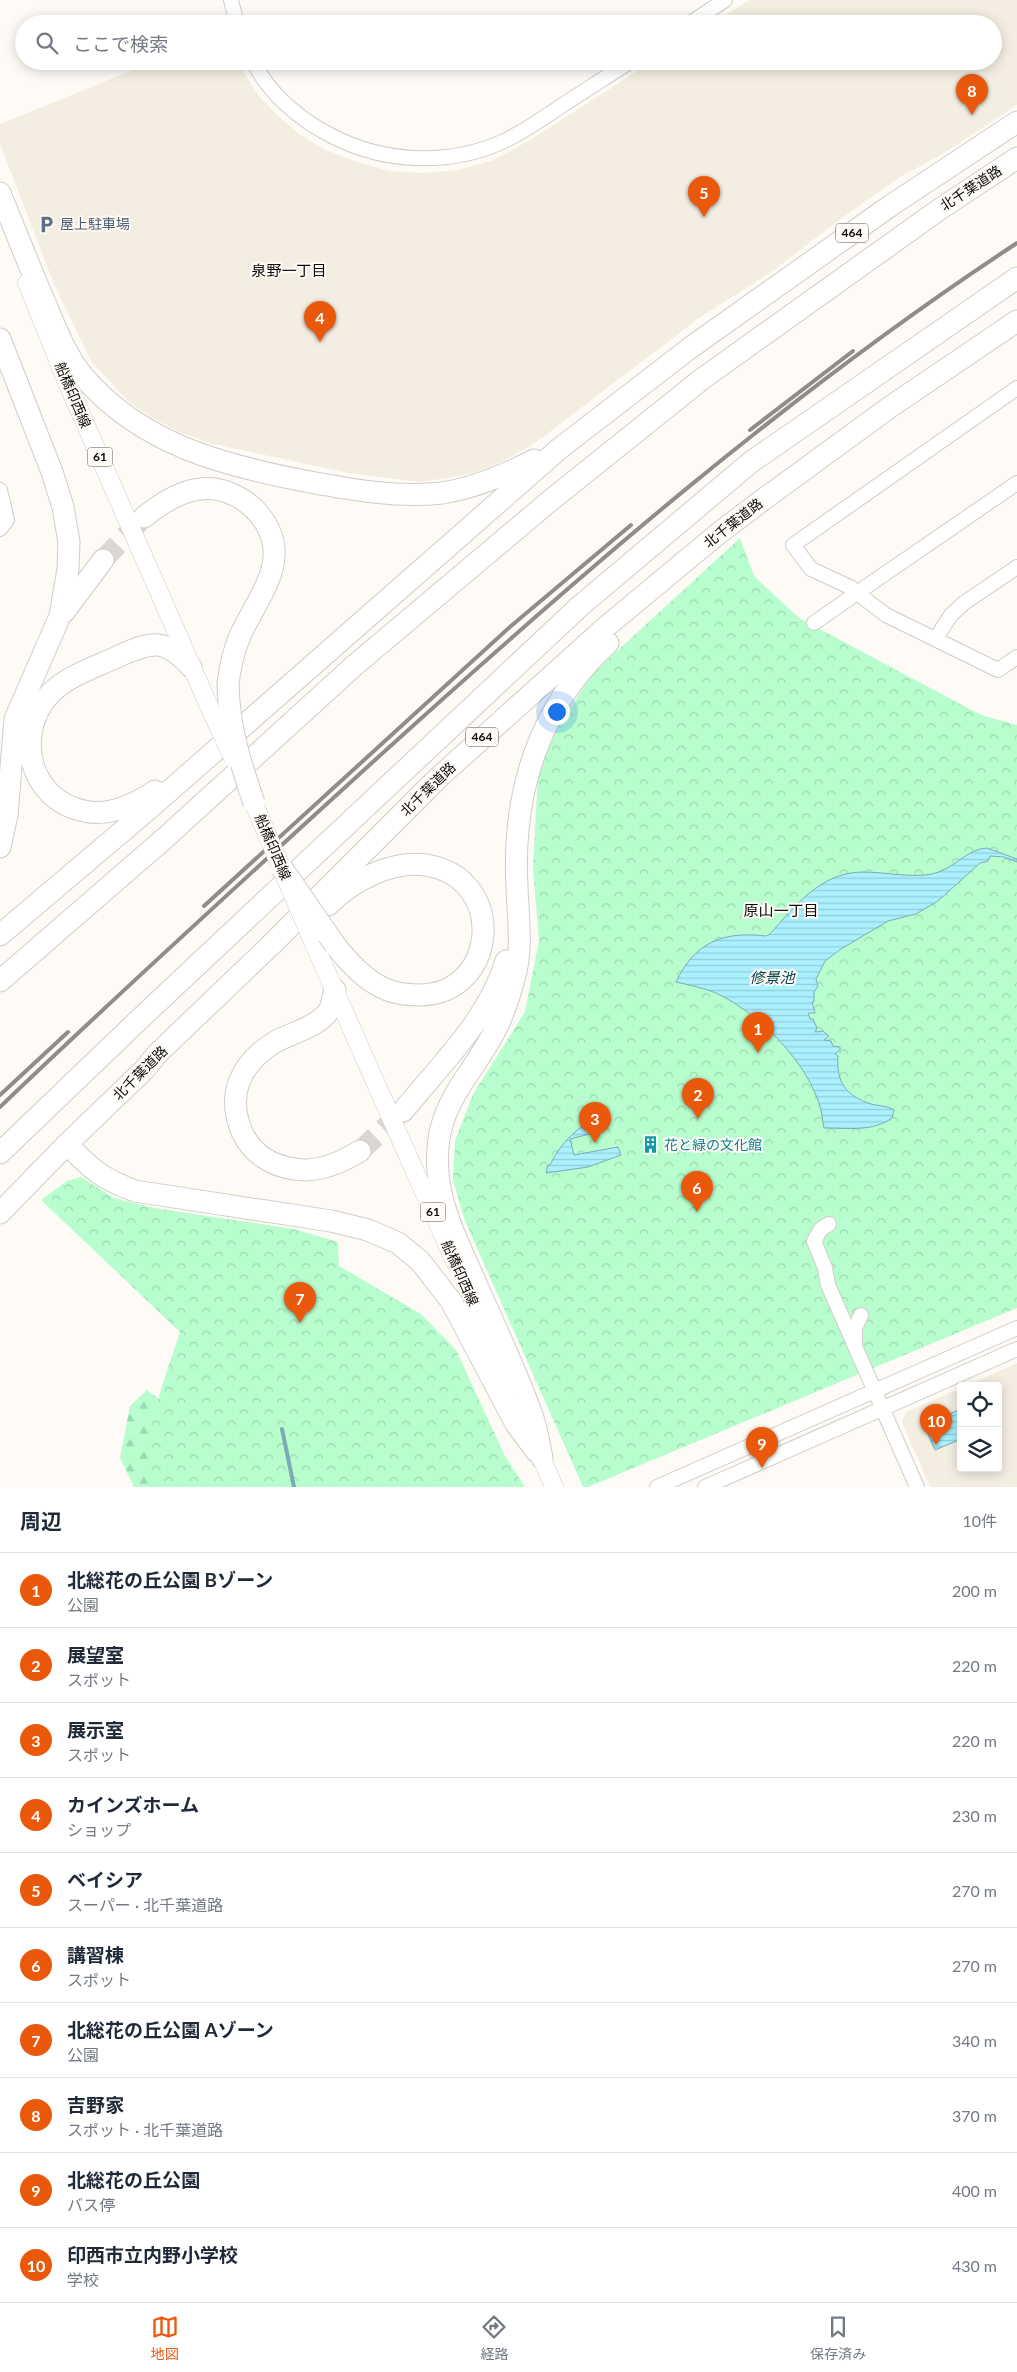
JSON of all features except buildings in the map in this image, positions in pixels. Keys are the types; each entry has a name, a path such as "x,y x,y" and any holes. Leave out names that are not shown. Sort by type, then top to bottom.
{"highway":[{"name":"464","path":"0,935 151,806 558,449 690,348 890,206 1017,122"},
{"name":"北千葉道路","path":"0,982 165,838 355,665 559,494 702,379 940,209 1017,158"},
{"path":"0,193 60,339 82,374 119,412 150,433 182,449 226,464 269,474 342,488 398,494 441,493 477,486 558,449"},
{"name":"北千葉道路","path":"0,1154 145,1014 580,606 751,462 1017,278"},
{"name":"北千葉道路","path":"0,1213 67,1144 144,1070 158,1053 270,946 452,765 607,626 719,533 768,496 890,407 1017,322"},
{"path":"0,339 63,507 69,542 68,569 60,616"},
{"path":"144,517 177,495 199,488 222,489 246,500 261,516 272,534 275,551 268,581 240,635 231,660 228,684 229,713 234,742 254,803"},
{"path":"542,1458 532,1416 456,1238 443,1202 437,1161 442,1124 450,1102 497,1025 515,976 519,942 517,843 519,814 536,746 563,695 593,656 768,496"},
{"path":"0,847 7,815 15,719 60,616 103,560"},
{"path":"192,667 179,653 164,645 143,645 73,677 50,693 36,712 30,737 29,753 36,772 46,788 64,804 84,812 112,812 140,801 168,781 296,670 338,642"},
{"path":"144,1070 166,1057 341,892 370,876 390,868 415,864 441,868 472,891 483,914 484,941 475,964 462,979 448,988 428,995 404,995 380,987 356,969 335,945 282,868"},
{"path":"403,1112 488,1004 502,977 514,923 517,887"},
{"path":"335,990 330,1009 316,1022 276,1042 259,1054 244,1070 237,1085 236,1109 245,1137 254,1151 268,1161 283,1168 301,1170 319,1168 334,1164 360,1151"},
{"path":"67,1144 93,1171 113,1183 135,1191 331,1221 368,1230 398,1243 420,1260 441,1286 468,1330 516,1424 542,1458"}],"main road":[{"name":"船橋印西線","path":"0,205 35,307 554,1487"}],"street":[{"path":"231,0 235,15"},
{"path":"702,15 725,0"},
{"path":"259,70 272,88 292,109 314,126 344,142 374,152 405,158 430,158 468,154 502,142 522,132 616,70"},
{"path":"1017,388 793,545 812,570 852,588 886,614 998,670 1017,657"},
{"path":"814,623 1017,483"},
{"path":"0,490 7,514 7,520 0,528"},
{"path":"936,638 951,615 964,603 1017,567"},
{"path":"829,1224 818,1233 814,1241 828,1285 918,1487"},
{"path":"855,1346 855,1328 861,1315"},
{"path":"658,1487 1017,1328"},
{"path":"705,1487 1017,1349"}],"shaded area":[{"path":"749,0 1017,0 1017,105 941,155 900,177 850,212 774,270 699,318 535,443 481,471 449,478 418,482 349,473 209,443 177,431 149,416 127,400 91,361 54,284 0,144 0,124 133,70 242,70 258,95 277,115 299,134 326,150 357,162 389,171 424,173 457,170 491,161 527,142 639,70 1002,70 1002,15 726,15"},
{"path":"1017,1363 1017,1487 930,1487 902,1422 906,1412 957,1390 957,1472 1002,1472 1002,1382 975,1382"}],"green space":[{"path":"740,538 754,576 799,618 981,715 1017,725 1017,1308 588,1487 583,1487 465,1221 453,1180 455,1141 473,1094 525,1012 539,940 533,869 538,773 554,734 592,674"},
{"path":"81,1177 114,1198 154,1208 294,1229 338,1242 339,1266 421,1314 456,1350 505,1456 525,1487 151,1487 148,1469 148,1450 151,1430 180,1332 41,1200 67,1181"},
{"path":"147,1390 168,1406 213,1487 134,1487 120,1458 130,1406"}],"water":[{"name":"修景池","path":"987,848 1017,859 1017,862 1004,857 990,856 988,861 980,863 938,901 916,914 888,921 841,949 825,961 816,979 818,986 814,992 814,1002 812,1002 815,1013 808,1013 817,1028 815,1032 823,1031 829,1036 824,1040 831,1041 833,1046 840,1047 840,1050 835,1054 838,1056 841,1081 849,1092 862,1101 894,1110 892,1118 885,1122 860,1128 824,1128 815,1092 806,1075 780,1041 765,1026 749,1013 716,993 676,982 692,957 701,949 712,942 736,935 766,936 770,934 810,892 834,878 863,872 906,875 932,874 947,868 966,855"},
{"path":"589,1121 597,1132 570,1139 574,1155 618,1147 621,1155 588,1167 546,1173 548,1165 550,1165 562,1146 577,1130"},
{"path":"957,1411 957,1441 935,1450 924,1425"}],"waterway":[{"path":"282,1429 294,1487"}],"tunnel":[{"path":"103,560 144,517"},
{"path":"360,1151 403,1111"}],"railway":[{"path":"0,1107 139,976 375,760 607,555 766,424 932,301 1017,243"},
{"path":"750,430 853,351"},
{"path":"204,906 511,626 631,525"},
{"path":"0,1095 68,1032"}],"place":[{"name":"吉野家","path":"972,115"},
{"name":"ベイシア","path":"704,217"},
{"name":"屋上駐車場","path":"46,224"},
{"name":"カインズホーム","path":"320,342"},
{"name":"北総花の丘公園 Bゾーン","path":"758,1053"},
{"name":"展望室","path":"698,1119"},
{"name":"展示室","path":"595,1143"},
{"name":"花と緑の文化館","path":"650,1145"},
{"name":"講習棟","path":"697,1212"},
{"name":"北総花の丘公園 Aゾーン","path":"300,1323"},
{"name":"印西市立内野小学校","path":"936,1445"},
{"name":"北総花の丘公園","path":"762,1468"}],"district":[{"name":"泉野一丁目","path":"289,271"},
{"name":"原山一丁目","path":"781,911"}]}
